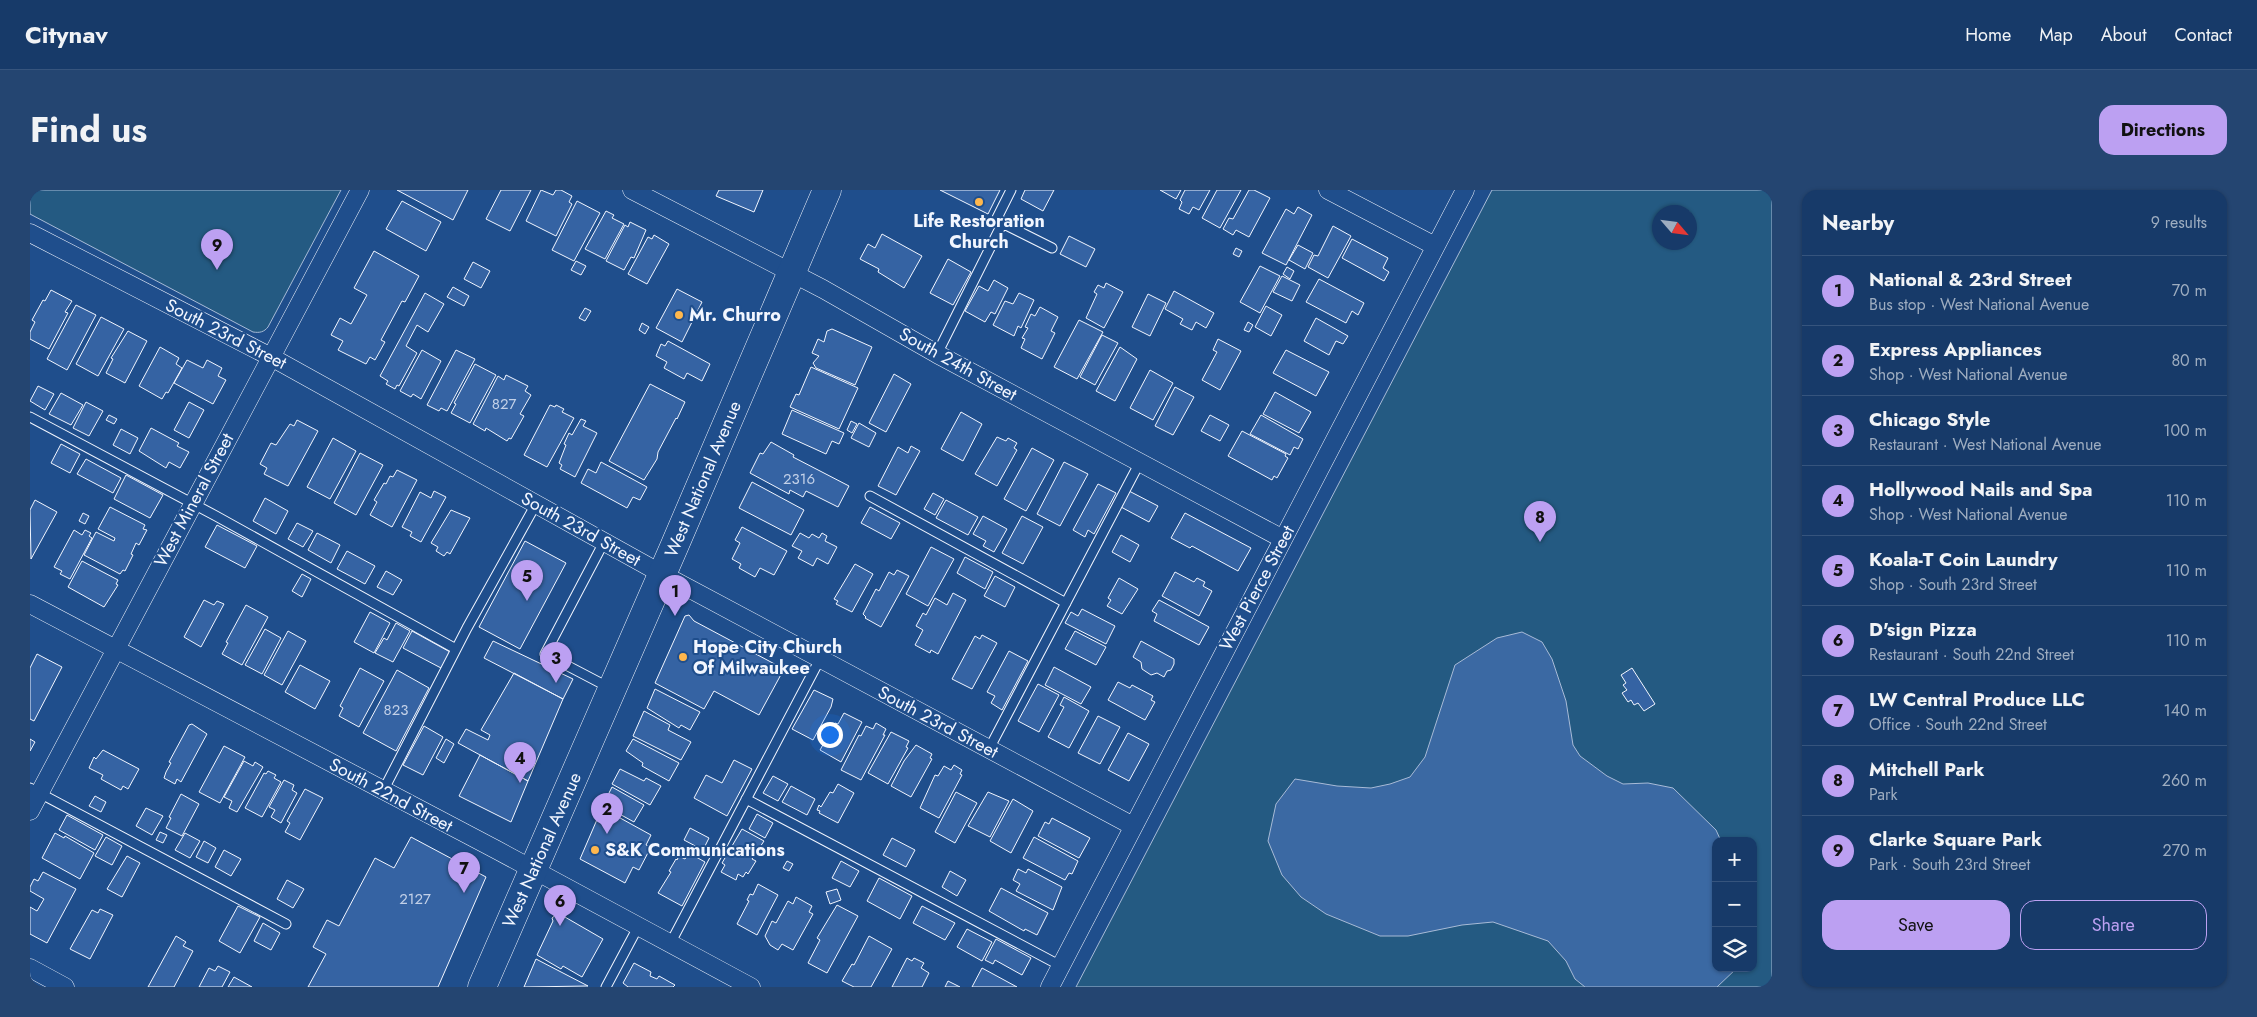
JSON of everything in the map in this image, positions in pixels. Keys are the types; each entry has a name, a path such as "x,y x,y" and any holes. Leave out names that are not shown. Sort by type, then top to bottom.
{"main road":[{"name":"West National Avenue","path":"482,987 827,190"}],"street":[{"name":"West Mineral Street","path":"30,811 35,790 115,650 360,190"},
{"path":"1328,190 1435,246"},
{"name":"West Pierce Street","path":"1050,987 1465,190"},
{"name":"South 24th Street","path":"638,191 1283,539"},
{"name":"South 23rd Street","path":"30,233 271,356 662,574 1133,826"},
{"name":"South 22nd Street","path":"30,604 534,870 751,987"},
{"path":"30,968 65,987"}],"lane":[{"path":"1011,190 996,220 1052,248"},
{"path":"937,354 1003,222"},
{"path":"30,417 193,504 456,649"},
{"path":"989,749 1140,462"},
{"path":"870,496 1066,603"},
{"path":"383,790 456,649 536,504"},
{"path":"604,542 545,654 612,689"},
{"path":"670,944 820,659"},
{"path":"35,790 286,924"},
{"path":"746,799 1060,966"},
{"path":"606,987 638,927"}],"shaded area":[{"path":"30,190 341,190 268,327 263,331 253,332 30,214"},
{"path":"1492,190 1772,190 1772,987 1076,987"},
{"path":"1522,632 1542,642 1552,659 1566,701 1573,745 1580,756 1607,776 1623,784 1648,783 1673,788 1716,830 1719,837 1712,837 1712,972 1733,972 1717,987 1585,987 1575,979 1566,961 1548,941 1493,922 1462,925 1408,936 1380,936 1326,914 1301,897 1282,875 1268,841 1276,804 1295,779 1337,786 1371,788 1410,777 1425,757 1455,665 1497,638"}],"building":[{"path":"397,190 468,190 453,220"},
{"path":"501,190 531,190 510,231 486,219"},
{"path":"541,190 553,195 556,190 561,190 572,196 569,202 572,204 556,236 526,221"},
{"path":"719,190 763,190 754,212 716,196"},
{"name":"Life Restoration Church","path":"940,190 1000,190 988,214"},
{"path":"1025,190 1054,190 1043,211 1021,199"},
{"path":"1160,190 1181,190 1176,199"},
{"path":"1185,190 1210,190 1199,210 1193,207 1189,214 1179,209 1182,202 1180,200"},
{"path":"1217,190 1241,190 1220,228 1202,218"},
{"path":"1249,190 1254,190 1270,198 1249,237 1236,230 1233,235 1223,229 1229,218 1233,219"},
{"path":"402,201 441,222 426,251 386,229"},
{"path":"577,201 600,213 574,261 552,250"},
{"path":"1298,207 1312,215 1286,265 1262,253 1286,209 1294,214"},
{"path":"606,211 614,215 612,218 624,224 605,259 585,249"},
{"path":"630,222 646,230 634,258 631,257 624,270 606,261 625,225 628,227"},
{"path":"1333,226 1351,236 1328,278 1308,267 1314,255 1318,256"},
{"path":"882,234 922,256 904,288 878,272 879,269 860,259 868,244 875,248"},
{"path":"654,235 669,244 647,284 628,274 648,237 652,239"},
{"path":"1069,236 1095,249 1086,267 1060,254"},
{"path":"1352,239 1388,258 1383,268 1389,272 1384,281 1342,258"},
{"path":"1298,245 1313,253 1305,269 1289,260"},
{"path":"1236,248 1242,251 1239,257 1233,254"},
{"path":"374,251 419,276 405,302 402,301 381,340 385,342 375,360 370,357 366,364 338,350 343,341 331,335 340,318 351,324 367,295 354,288"},
{"path":"948,259 971,272 953,305 930,293"},
{"path":"576,261 586,266 581,275 571,270"},
{"path":"473,262 490,271 481,288 464,279"},
{"path":"1260,266 1280,276 1260,313 1240,302"},
{"path":"1287,267 1294,271 1290,279 1283,274"},
{"path":"1282,276 1300,285 1292,301 1273,292"},
{"path":"1319,279 1364,303 1358,315 1352,311 1346,323 1306,302"},
{"path":"994,280 1008,288 995,314 991,312 985,322 965,311 979,286 988,291"},
{"path":"1106,283 1123,292 1104,328 1086,318 1097,294 1094,292 1098,285 1104,288"},
{"path":"453,287 469,296 464,306 447,297"},
{"name":"Mr. Churro","path":"677,289 702,302 682,342 656,328"},
{"path":"51,290 72,301 65,312 68,313 49,349 30,339 30,332 35,322 32,320"},
{"path":"1174,291 1214,313 1206,328 1196,322 1192,330 1180,324 1183,319 1165,309"},
{"path":"425,293 444,304 428,332 417,325 406,346 417,353 399,386 397,385 395,389 386,384 388,381 380,376"},
{"path":"1019,293 1034,300 1021,328 1018,326 1014,336 993,325 1005,301 1013,304"},
{"path":"1148,294 1166,303 1150,336 1132,327"},
{"path":"76,305 96,315 67,370 47,359"},
{"path":"1266,306 1282,315 1271,336 1255,327"},
{"path":"1040,307 1058,317 1051,331 1055,333 1042,359 1021,348 1025,339 1022,338 1028,328 1025,327 1031,314 1035,316"},
{"path":"585,308 591,311 585,321 579,318"},
{"path":"101,317 124,329 98,376 76,364"},
{"path":"1316,318 1348,336 1343,344 1336,341 1329,355 1304,341"},
{"path":"1079,320 1103,332 1077,379 1054,367"},
{"path":"1248,322 1253,325 1249,332 1244,330"},
{"path":"642,323 649,327 645,334 639,330"},
{"path":"832,329 872,347 855,385 816,368 813,363 819,356 812,353 818,339 824,342 827,331"},
{"path":"128,331 147,341 125,383 106,373 113,359 111,358"},
{"path":"1102,335 1118,343 1095,385 1080,377"},
{"path":"1218,339 1241,351 1220,390 1202,380 1217,352 1213,350"},
{"path":"668,341 710,364 702,381 687,373 684,379 664,368 667,362 656,356 661,344 665,346"},
{"path":"160,347 179,358 176,364 182,368 168,393 166,392 162,399 139,386"},
{"path":"1120,347 1137,359 1115,401 1096,391"},
{"path":"422,350 441,361 421,399 413,394 411,397 400,391"},
{"path":"456,350 475,359 447,411 441,408 439,411 427,405"},
{"path":"1286,350 1329,372 1316,396 1273,373"},
{"path":"187,360 203,368 207,360 222,368 218,376 226,380 213,404 174,383"},
{"path":"475,364 496,375 470,423 451,413 456,404 454,403"},
{"path":"811,367 858,388 839,429 790,407 796,394 799,395"},
{"path":"1150,370 1173,383 1153,420 1130,408"},
{"path":"894,374 911,384 886,432 869,423"},
{"path":"506,375 528,386 525,391 531,395 520,414 524,416 511,439 509,438 507,441 486,428 485,431 473,424 498,376 504,380"},
{"path":"650,384 685,402 658,452 657,459 644,480 609,461"},
{"path":"38,386 54,394 45,410 30,401"},
{"path":"1175,387 1194,397 1173,435 1155,426"},
{"path":"1275,392 1311,412 1299,433 1263,414"},
{"path":"61,393 83,405 71,425 49,414"},
{"path":"86,402 103,411 89,436 73,428"},
{"path":"189,402 204,410 189,438 174,430"},
{"path":"550,405 555,407 556,405 564,409 562,412 574,418 547,467 524,455"},
{"path":"792,410 844,433 839,444 832,441 826,454 782,434"},
{"path":"961,412 982,424 963,461 941,449"},
{"path":"109,415 117,419 114,424 106,420"},
{"path":"1210,415 1229,425 1220,441 1201,431"},
{"path":"1261,415 1303,439 1298,449 1294,447 1290,455 1250,434"},
{"path":"581,419 586,421 583,426 597,433 575,477 560,469 562,465 559,463 569,433 572,435"},
{"path":"297,420 318,431 288,486 264,474 267,468 260,464 271,443 276,445 290,424 294,426"},
{"path":"851,421 857,424 852,433 847,430"},
{"path":"859,423 876,433 869,447 851,438"},
{"path":"151,428 179,443 177,446 189,452 180,468 169,462 166,468 139,451"},
{"path":"121,429 138,438 130,454 113,445"},
{"path":"1242,431 1286,454 1285,456 1288,458 1277,478 1274,476 1272,480 1228,456"},
{"path":"997,437 1006,441 1008,438 1017,443 1014,448 1017,450 997,486 975,474"},
{"path":"333,438 356,451 330,499 307,487"},
{"path":"771,442 794,455 793,457 849,486 838,507 806,491 803,497 790,490 789,494 750,473 760,453 763,454"},
{"path":"61,444 80,454 70,473 51,463"},
{"path":"911,446 920,451 896,495 878,486 898,447 908,453"},
{"path":"1032,448 1054,460 1026,511 1004,499"},
{"path":"360,453 383,465 356,515 334,503"},
{"path":"86,459 121,478 113,493 77,474"},
{"path":"601,462 647,487 640,500 633,497 627,508 581,483 588,469 596,473"},
{"path":"1064,462 1088,474 1060,526 1037,514"},
{"path":"397,470 417,480 392,527 370,515 377,502 374,500 384,483 386,484 390,476 393,477"},
{"path":"126,475 163,495 150,518 114,499"},
{"path":"752,482 804,510 791,535 739,508"},
{"path":"1098,484 1116,493 1094,534 1088,530 1085,537 1073,530"},
{"path":"434,491 446,497 421,542 410,536 412,532 402,527 420,492 431,498"},
{"path":"1129,491 1158,506 1149,522 1121,507"},
{"path":"933,493 944,499 935,515 924,509"},
{"path":"265,498 288,511 276,534 253,521"},
{"path":"35,500 57,512 31,559 30,510"},
{"path":"946,500 978,517 968,535 936,518"},
{"path":"110,507 145,525 143,529 147,530 139,545 136,543 131,554 133,555 125,571 123,570 120,574 84,555 96,532 114,541 115,538 98,529"},
{"path":"870,507 900,523 891,539 861,523"},
{"path":"451,510 470,518 450,554 447,552 444,556 436,551 438,547 431,543"},
{"path":"83,513 89,516 85,524 79,521"},
{"path":"1185,513 1251,548 1238,571 1192,546 1190,548 1171,538"},
{"path":"983,516 1007,529 994,552 983,546 986,541 973,534"},
{"path":"1022,516 1043,527 1023,564 1002,553"},
{"path":"297,523 313,531 303,547 288,539"},
{"path":"217,525 257,546 245,568 205,547"},
{"path":"742,527 787,551 774,575 760,568 755,577 739,568 741,564 732,559 740,543 735,540"},
{"path":"74,530 82,535 85,530 91,533 89,536 92,538 70,579 60,574 62,571 54,567"},
{"path":"317,533 340,545 331,563 308,550"},
{"path":"800,533 809,538 812,534 819,538 822,533 827,536 825,541 837,547 828,564 817,558 813,566 798,558 802,551 792,546"},
{"path":"1121,535 1139,545 1130,562 1112,552"},
{"path":"525,541 566,563 520,649 479,627"},
{"path":"931,547 954,559 928,606 906,594"},
{"path":"347,551 375,566 365,584 337,569"},
{"path":"965,557 993,572 985,589 957,573"},
{"path":"82,561 118,580 116,584 118,585 104,607 68,587"},
{"path":"855,564 873,574 852,612 836,604 838,601 834,599"},
{"path":"897,570 909,576 881,627 865,618 863,614 876,589 879,591 889,572 894,575"},
{"path":"386,571 402,580 393,595 377,587"},
{"path":"1175,572 1194,582 1197,578 1205,582 1203,586 1212,591 1199,616 1162,596"},
{"path":"302,574 311,579 302,597 292,591"},
{"path":"995,576 1015,587 1005,607 984,596"},
{"path":"1119,578 1138,589 1122,614 1107,606 1111,600 1108,598"},
{"path":"953,593 966,600 938,654 931,650 930,653 915,645 923,630 916,626 923,613 926,615 935,598 947,605"},
{"path":"204,600 214,605 217,601 224,604 201,647 184,637"},
{"path":"1159,600 1209,627 1199,645 1154,621 1157,614 1152,611"},
{"path":"246,605 268,617 242,665 222,654 228,643 226,642"},
{"path":"1082,609 1115,626 1106,644 1065,623 1071,612 1078,616"},
{"path":"370,612 390,623 374,653 354,642"},
{"path":"689,615 694,621 784,669 759,715 714,691 704,709 655,683 685,616"},
{"path":"396,623 410,631 393,662 375,653 384,638 387,640"},
{"path":"265,629 281,638 262,674 245,665"},
{"path":"288,631 306,641 282,685 264,675"},
{"path":"412,631 450,652 441,668 403,648"},
{"path":"1075,631 1106,647 1096,665 1065,649"},
{"path":"982,635 997,643 972,689 952,679 975,636 980,639"},
{"path":"493,641 573,679 563,699 484,658"},
{"path":"1141,641 1174,659 1171,670 1167,671 1164,677 1157,673 1151,675 1142,669 1141,662 1133,657"},
{"path":"1009,651 1028,661 1002,710 991,703 995,696 987,692"},
{"path":"37,654 62,667 34,721 30,719 30,668"},
{"path":"300,665 330,681 315,709 285,692"},
{"path":"1054,667 1091,687 1081,704 1045,685"},
{"path":"360,668 384,681 359,727 339,716 343,708 340,706"},
{"path":"1632,668 1655,704 1644,711 1638,703 1634,705 1631,700 1628,702 1622,693 1627,690 1623,685 1626,683 1621,675"},
{"path":"397,670 429,688 396,751 363,733"},
{"path":"514,673 563,699 528,781 458,743 466,729 488,740 490,735 481,730"},
{"path":"1118,682 1130,688 1132,685 1153,696 1151,700 1155,702 1145,720 1108,700"},
{"path":"1038,684 1059,695 1039,732 1018,721"},
{"path":"655,689 700,712 690,730 681,725 679,728 647,708"},
{"path":"814,690 833,699 831,707 813,740 792,729"},
{"path":"1064,697 1089,711 1069,748 1048,737 1064,707 1060,705"},
{"path":"644,711 670,725 668,730 691,742 681,760 633,736"},
{"path":"844,713 862,722 841,762 820,750 835,723 838,724"},
{"path":"1098,716 1120,727 1100,764 1078,753"},
{"path":"876,723 886,729 883,735 885,735 861,780 841,770 859,735 861,736 866,726 873,729"},
{"path":"192,724 207,734 181,782 177,779 175,784 164,778 171,763 169,762 189,725"},
{"path":"424,726 443,737 423,775 403,765"},
{"path":"891,732 909,741 906,747 908,748 888,784 868,773"},
{"path":"1128,733 1149,744 1129,781 1108,770"},
{"path":"30,739 35,742 30,751"},
{"path":"446,739 454,744 444,763 436,758"},
{"path":"633,739 679,763 669,781 642,766 643,763 626,751"},
{"path":"916,745 932,754 930,758 932,759 911,797 891,786 904,761"},
{"path":"224,746 245,757 220,803 199,792"},
{"path":"103,750 139,769 128,789 123,786 121,790 101,779 103,775 89,768 94,757 96,759"},
{"path":"480,755 528,781 511,822 459,796"},
{"path":"734,760 752,769 727,816 694,798 706,775 722,783"},
{"path":"244,761 253,766 255,762 263,767 237,812 229,808 232,801 224,797"},
{"path":"954,765 962,770 960,774 962,775 939,818 920,808 935,775 938,776 944,766 951,770"},
{"path":"620,769 644,781 646,778 661,786 650,805 612,784"},
{"path":"268,771 276,775 274,778 281,782 262,817 245,808 264,773 266,774"},
{"path":"773,776 788,784 778,801 763,793"},
{"path":"284,780 294,785 292,790 297,793 281,823 271,817 275,810 269,807"},
{"path":"838,784 854,793 838,823 817,810 830,792 833,793"},
{"path":"791,786 815,799 807,815 782,802"},
{"path":"612,787 644,805 634,822 603,805"},
{"path":"305,789 323,798 300,840 285,832 290,823 287,821"},
{"path":"956,792 977,803 955,843 935,832"},
{"path":"988,792 1009,801 990,837 968,826"},
{"path":"181,794 199,804 182,836 166,828 171,818 169,817"},
{"path":"95,796 106,802 101,812 89,806"},
{"path":"1013,799 1033,811 1011,853 990,841"},
{"path":"146,808 163,816 152,835 136,826"},
{"path":"602,808 651,835 646,845 651,847 639,870 633,867 625,883 580,859"},
{"path":"757,814 773,823 765,838 749,829"},
{"path":"67,815 103,835 95,850 59,830"},
{"path":"1052,818 1090,838 1079,858 1038,836 1045,822 1049,824"},
{"path":"690,828 709,838 703,850 684,840"},
{"path":"742,829 764,841 752,859 756,861 748,874 746,872 743,877 738,874 736,880 721,872 725,865 722,863"},
{"path":"160,832 167,835 163,843 156,840"},
{"path":"55,833 64,838 65,836 94,853 80,879 42,858"},
{"path":"185,833 200,841 190,858 175,850"},
{"path":"106,837 122,846 112,865 95,856"},
{"path":"411,837 486,877 438,987 308,987 326,954 313,947 327,920 339,926 375,858 394,868"},
{"path":"1034,837 1078,861 1072,874 1069,873 1065,880 1023,858"},
{"path":"892,838 915,850 906,867 883,855"},
{"path":"204,841 216,848 208,863 196,857"},
{"path":"224,850 241,859 231,876 215,867"},
{"path":"689,853 705,862 682,906 658,893 671,872 669,871 676,859 679,856 685,859"},
{"path":"127,856 140,863 122,897 107,889"},
{"path":"787,861 793,864 789,871 783,868"},
{"path":"841,861 859,871 850,887 832,878"},
{"path":"1018,869 1026,873 1028,869 1062,887 1053,910 1016,891 1020,884 1013,880"},
{"path":"950,871 966,880 957,896 942,887"},
{"path":"43,872 76,889 47,943 30,934 30,907 37,911 44,899 30,891 30,887 34,879 38,881"},
{"path":"879,878 912,896 900,919 867,901"},
{"path":"287,880 304,889 293,908 277,899"},
{"path":"758,884 778,895 757,935 737,924 749,901 747,900 750,894 753,895"},
{"path":"1001,888 1048,913 1037,935 1025,929 1024,931 989,911"},
{"path":"837,889 841,900 830,904 826,892"},
{"path":"796,897 812,906 809,912 813,914 793,950 782,944 778,950 770,945 765,936 772,921 776,923 788,901 793,904"},
{"path":"837,905 858,916 827,973 808,963 820,940 817,938"},
{"path":"238,906 260,917 240,953 219,941"},
{"path":"922,906 955,923 945,940 913,923"},
{"path":"100,909 113,915 90,959 70,949 92,910 98,913"},
{"path":"558,913 603,939 582,977 563,966 561,969 537,955 553,921 552,918"},
{"path":"263,923 280,933 271,950 254,941"},
{"path":"967,929 992,942 982,961 957,947"},
{"path":"176,936 186,942 183,946 193,951 174,987 148,987"},
{"path":"869,936 892,949 871,987 854,987 842,981 852,964 854,965"},
{"path":"996,939 1031,958 1022,975 995,960 993,964 985,960"},
{"path":"907,958 912,961 914,958 924,963 921,968 929,973 922,987 892,987"},
{"path":"536,959 588,986 524,987"},
{"path":"634,963 651,972 650,976 657,979 659,976 675,985 673,987 628,987 623,983"},
{"path":"218,966 230,972 222,987 199,987 209,968 215,971"},
{"path":"982,968 1017,987 972,987"},
{"path":"234,977 252,987 228,987"},
{"path":"948,981 960,987 945,987"}],"place":[{"name":"Life Restoration Church","path":"979,202"},
{"name":"Clarke Square Park","path":"217,270"},
{"name":"Mr. Churro","path":"679,315"},
{"name":"Mitchell Park","path":"1540,542"},
{"name":"Koala-T Coin Laundry","path":"527,601"},
{"name":"National & 23rd Street","path":"675,616"},
{"name":"Hope City Church Of Milwaukee","path":"683,657"},
{"name":"Chicago Style","path":"556,683"},
{"name":"Hollywood Nails and Spa","path":"520,783"},
{"name":"Express Appliances","path":"607,834"},
{"name":"S&K Communications","path":"595,850"},
{"name":"LW Central Produce LLC","path":"464,893"},
{"name":"D'sign Pizza","path":"560,926"}]}
